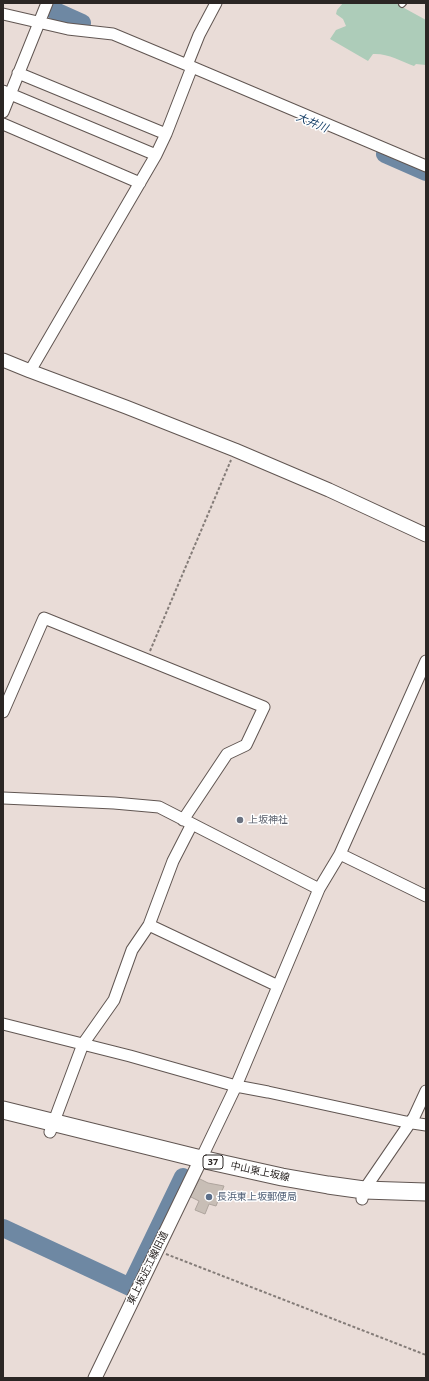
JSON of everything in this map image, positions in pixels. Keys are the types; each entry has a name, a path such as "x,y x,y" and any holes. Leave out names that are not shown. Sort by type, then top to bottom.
{"main road":[{"name":"中山東上坂線","path":"3,1110 52,1127 199,1163 328,1185 363,1194 426,1201"},
{"name":"中山東上坂線","path":"3,1120 52,1127"},
{"name":"中山東上坂線","path":"363,1194 426,1192"}],"street":[{"path":"3,112 7,93 18,73 40,22 46,3"},
{"path":"30,371 156,155 166,134 200,35 216,3"},
{"path":"3,14 68,29 113,34 426,166"},
{"path":"18,73 166,134"},
{"path":"7,93 156,155"},
{"path":"3,124 140,183"},
{"path":"3,360 235,450 329,490 426,535"},
{"path":"3,712 44,618 264,707 246,745 227,754 187,822 149,925 132,950 114,1000 83,1044 52,1127"},
{"path":"199,1163 236,1086 319,889 340,854 426,661"},
{"path":"3,798 114,803 159,808 319,889"},
{"path":"340,854 426,896"},
{"path":"149,925 278,986"},
{"path":"3,1024 130,1056 236,1086 426,1124"},
{"path":"363,1194 414,1117 426,1091"},
{"name":"東上坂近江線旧道","path":"94,1378 199,1163"}],"path":[{"path":"146,659 235,450"},
{"path":"156,1250 426,1355"}],"green space":[{"path":"343,3 395,3 426,20 426,65 416,64 414,66 394,58 378,54 373,54 368,61 330,39 336,30 346,26 343,19 336,14 337,10"}],"building":[{"path":"200,1179 208,1183 224,1186 216,1206 209,1204 205,1214 195,1210 199,1201 191,1197"}],"waterway":[{"name":"大井川","path":"53,10 82,23"},
{"name":"大井川","path":"385,154 426,172"},
{"path":"3,1228 130,1287 183,1177"}],"place":[{"name":"上坂神社","path":"240,820"},
{"name":"長浜東上坂郵便局","path":"209,1197"}]}
